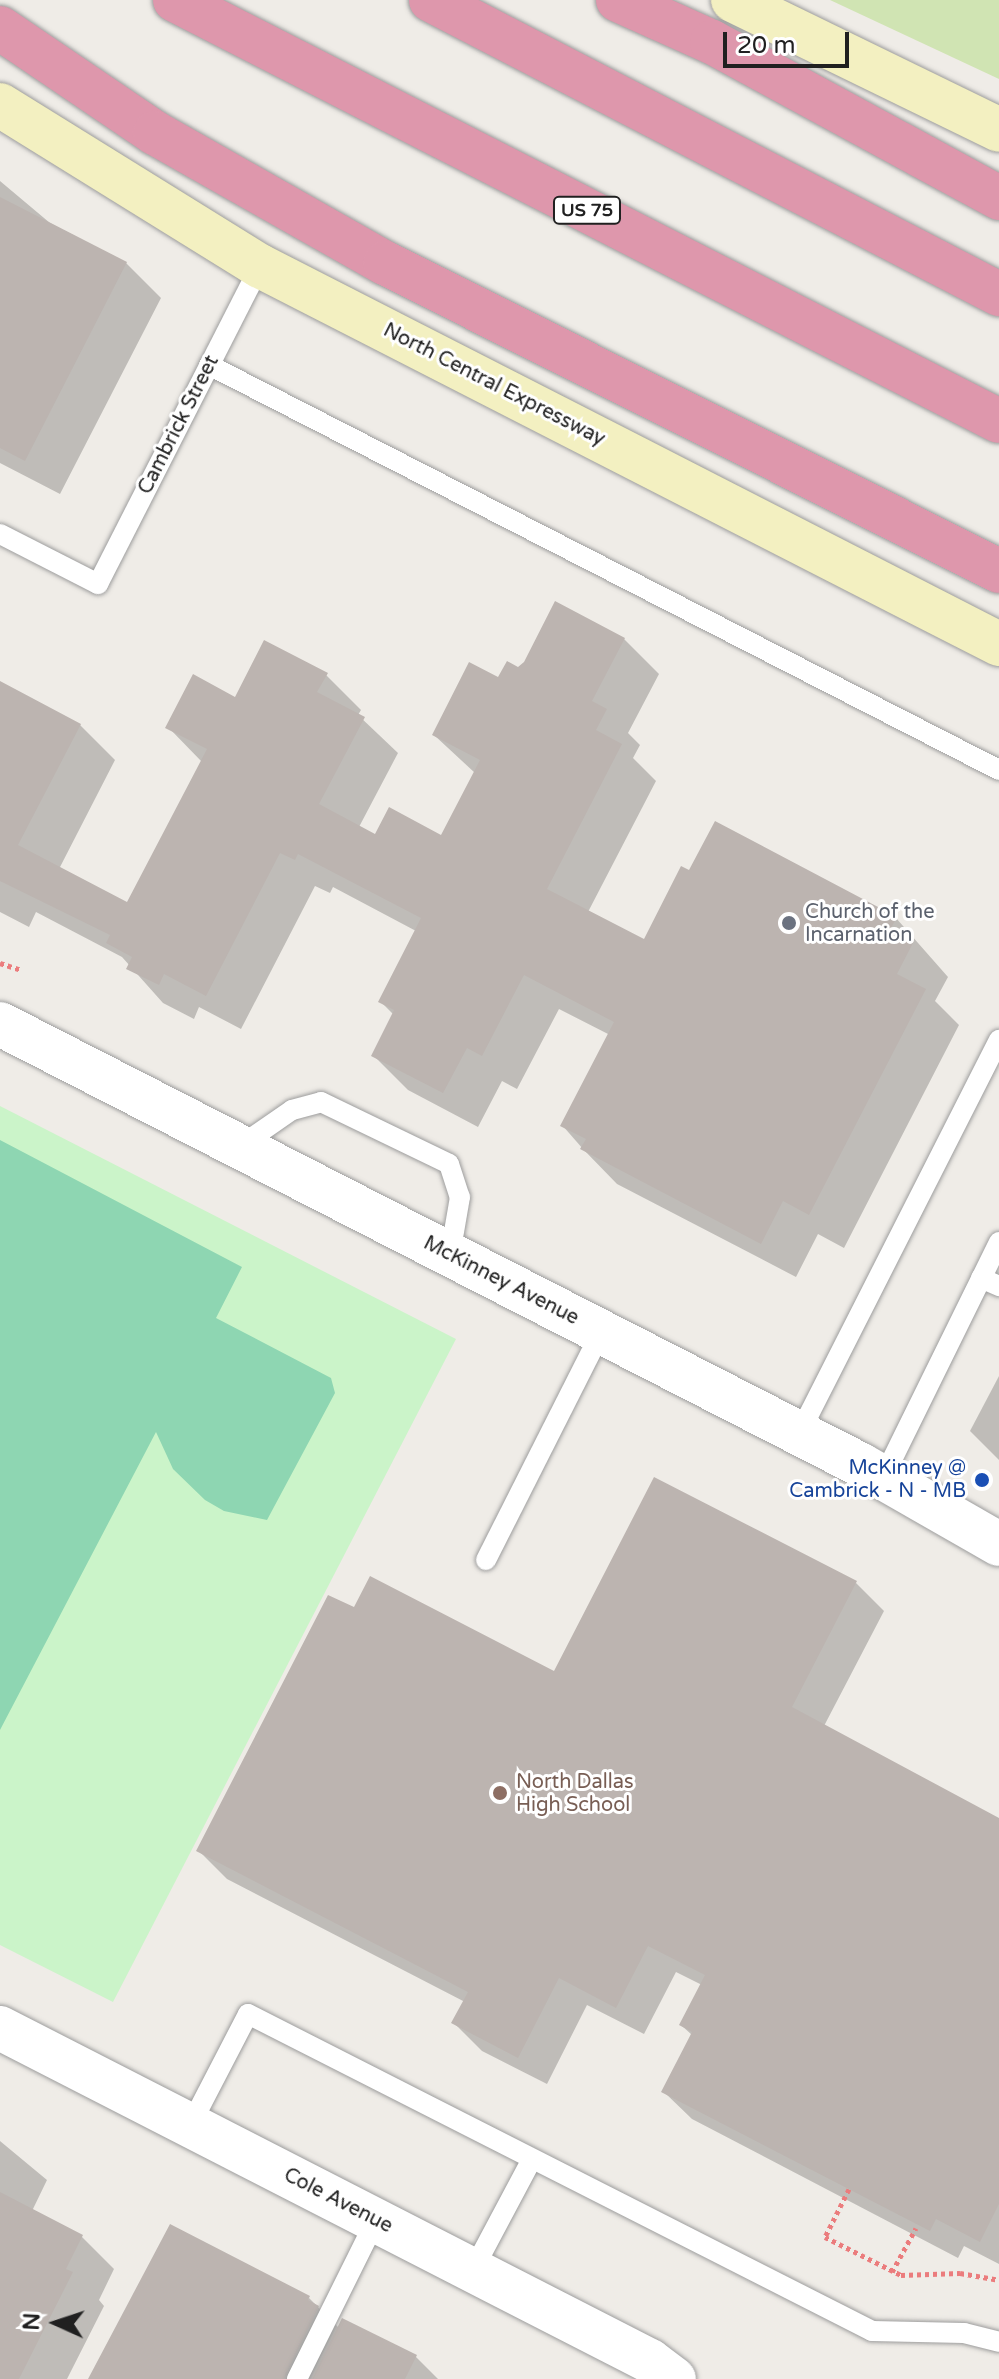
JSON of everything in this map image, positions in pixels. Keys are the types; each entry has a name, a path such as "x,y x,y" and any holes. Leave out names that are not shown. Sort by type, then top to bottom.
{"highway":[{"name":"US 75","path":"175,0 999,421"},
{"path":"431,0 999,294"},
{"path":"618,0 712,42 999,198"},
{"path":"0,28 155,133 385,263 999,571"}],"main road":[{"path":"733,0 994,117"},
{"name":"North Central Expressway","path":"0,105 260,266 999,644"}],"street":[{"name":"McKinney Avenue","path":"0,1024 799,1434 999,1544"},
{"name":"Cole Avenue","path":"0,2028 650,2361 674,2379"}],"lane":[{"name":"Cambrick Street","path":"0,534 98,584 260,266"},
{"path":"209,365 999,770"},
{"path":"799,1434 999,1040"},
{"path":"240,1146 292,1110 321,1102 449,1164 460,1197 450,1255"},
{"path":"883,1478 990,1282 999,1242"},
{"path":"486,1560 601,1332"},
{"path":"190,2126 248,2014 531,2161 872,2331 964,2333 999,2342"},
{"path":"473,2270 531,2161"},
{"path":"297,2379 376,2220"}],"path":[{"path":"0,963 22,970"},
{"path":"849,2189 825,2237 892,2272 999,2280"},
{"path":"892,2272 916,2228"}],"green space":[{"path":"830,0 999,0 999,79"},
{"path":"0,1106 456,1339 113,2002 0,1945"},
{"path":"0,1140 242,1267 216,1318 331,1378 335,1393 267,1520 224,1511 205,1500 173,1469 156,1432 0,1730"}],"building":[{"path":"0,197 127,262 25,461 0,448"},
{"name":"Church of the Incarnation","path":"555,601 625,638 592,701 607,709 596,730 622,744 547,889 644,939 681,866 689,870 715,821 897,917 891,928 914,941 897,974 926,989 809,1215 783,1201 761,1244 580,1149 586,1139 560,1126 614,1022 524,975 482,1056 467,1048 443,1093 371,1056 394,1010 378,1002 421,918 298,854 295,860 280,853 206,996 164,974 159,985 126,969 132,957 106,943 110,935 0,881 0,681 81,724 18,845 127,902 207,749 165,728 193,674 235,697 264,640 328,673 317,692 365,717 319,804 375,834 389,807 441,835 480,760 432,735 469,662 498,677 507,661 518,667 524,662"},
{"path":"654,1477 857,1581 792,1707 999,1818 999,2204 980,2242 936,2219 930,2231 661,2092 692,2032 679,2025 705,1975 648,1946 616,2008 559,1978 518,2058 451,2023 468,1992 196,1851 328,1595 354,1607 370,1576 554,1671"},
{"path":"0,2192 83,2235 66,2269 73,2272 19,2379 0,2379"},
{"path":"170,2224 310,2296 308,2300 319,2306 284,2379 88,2379"},
{"path":"342,2318 417,2355 405,2379 312,2379"}],"place":[{"name":"Church of the Incarnation","path":"789,923"},
{"name":"McKinney @ Cambrick - N - MB","path":"982,1480"},
{"name":"North Dallas High School","path":"500,1793"}]}
